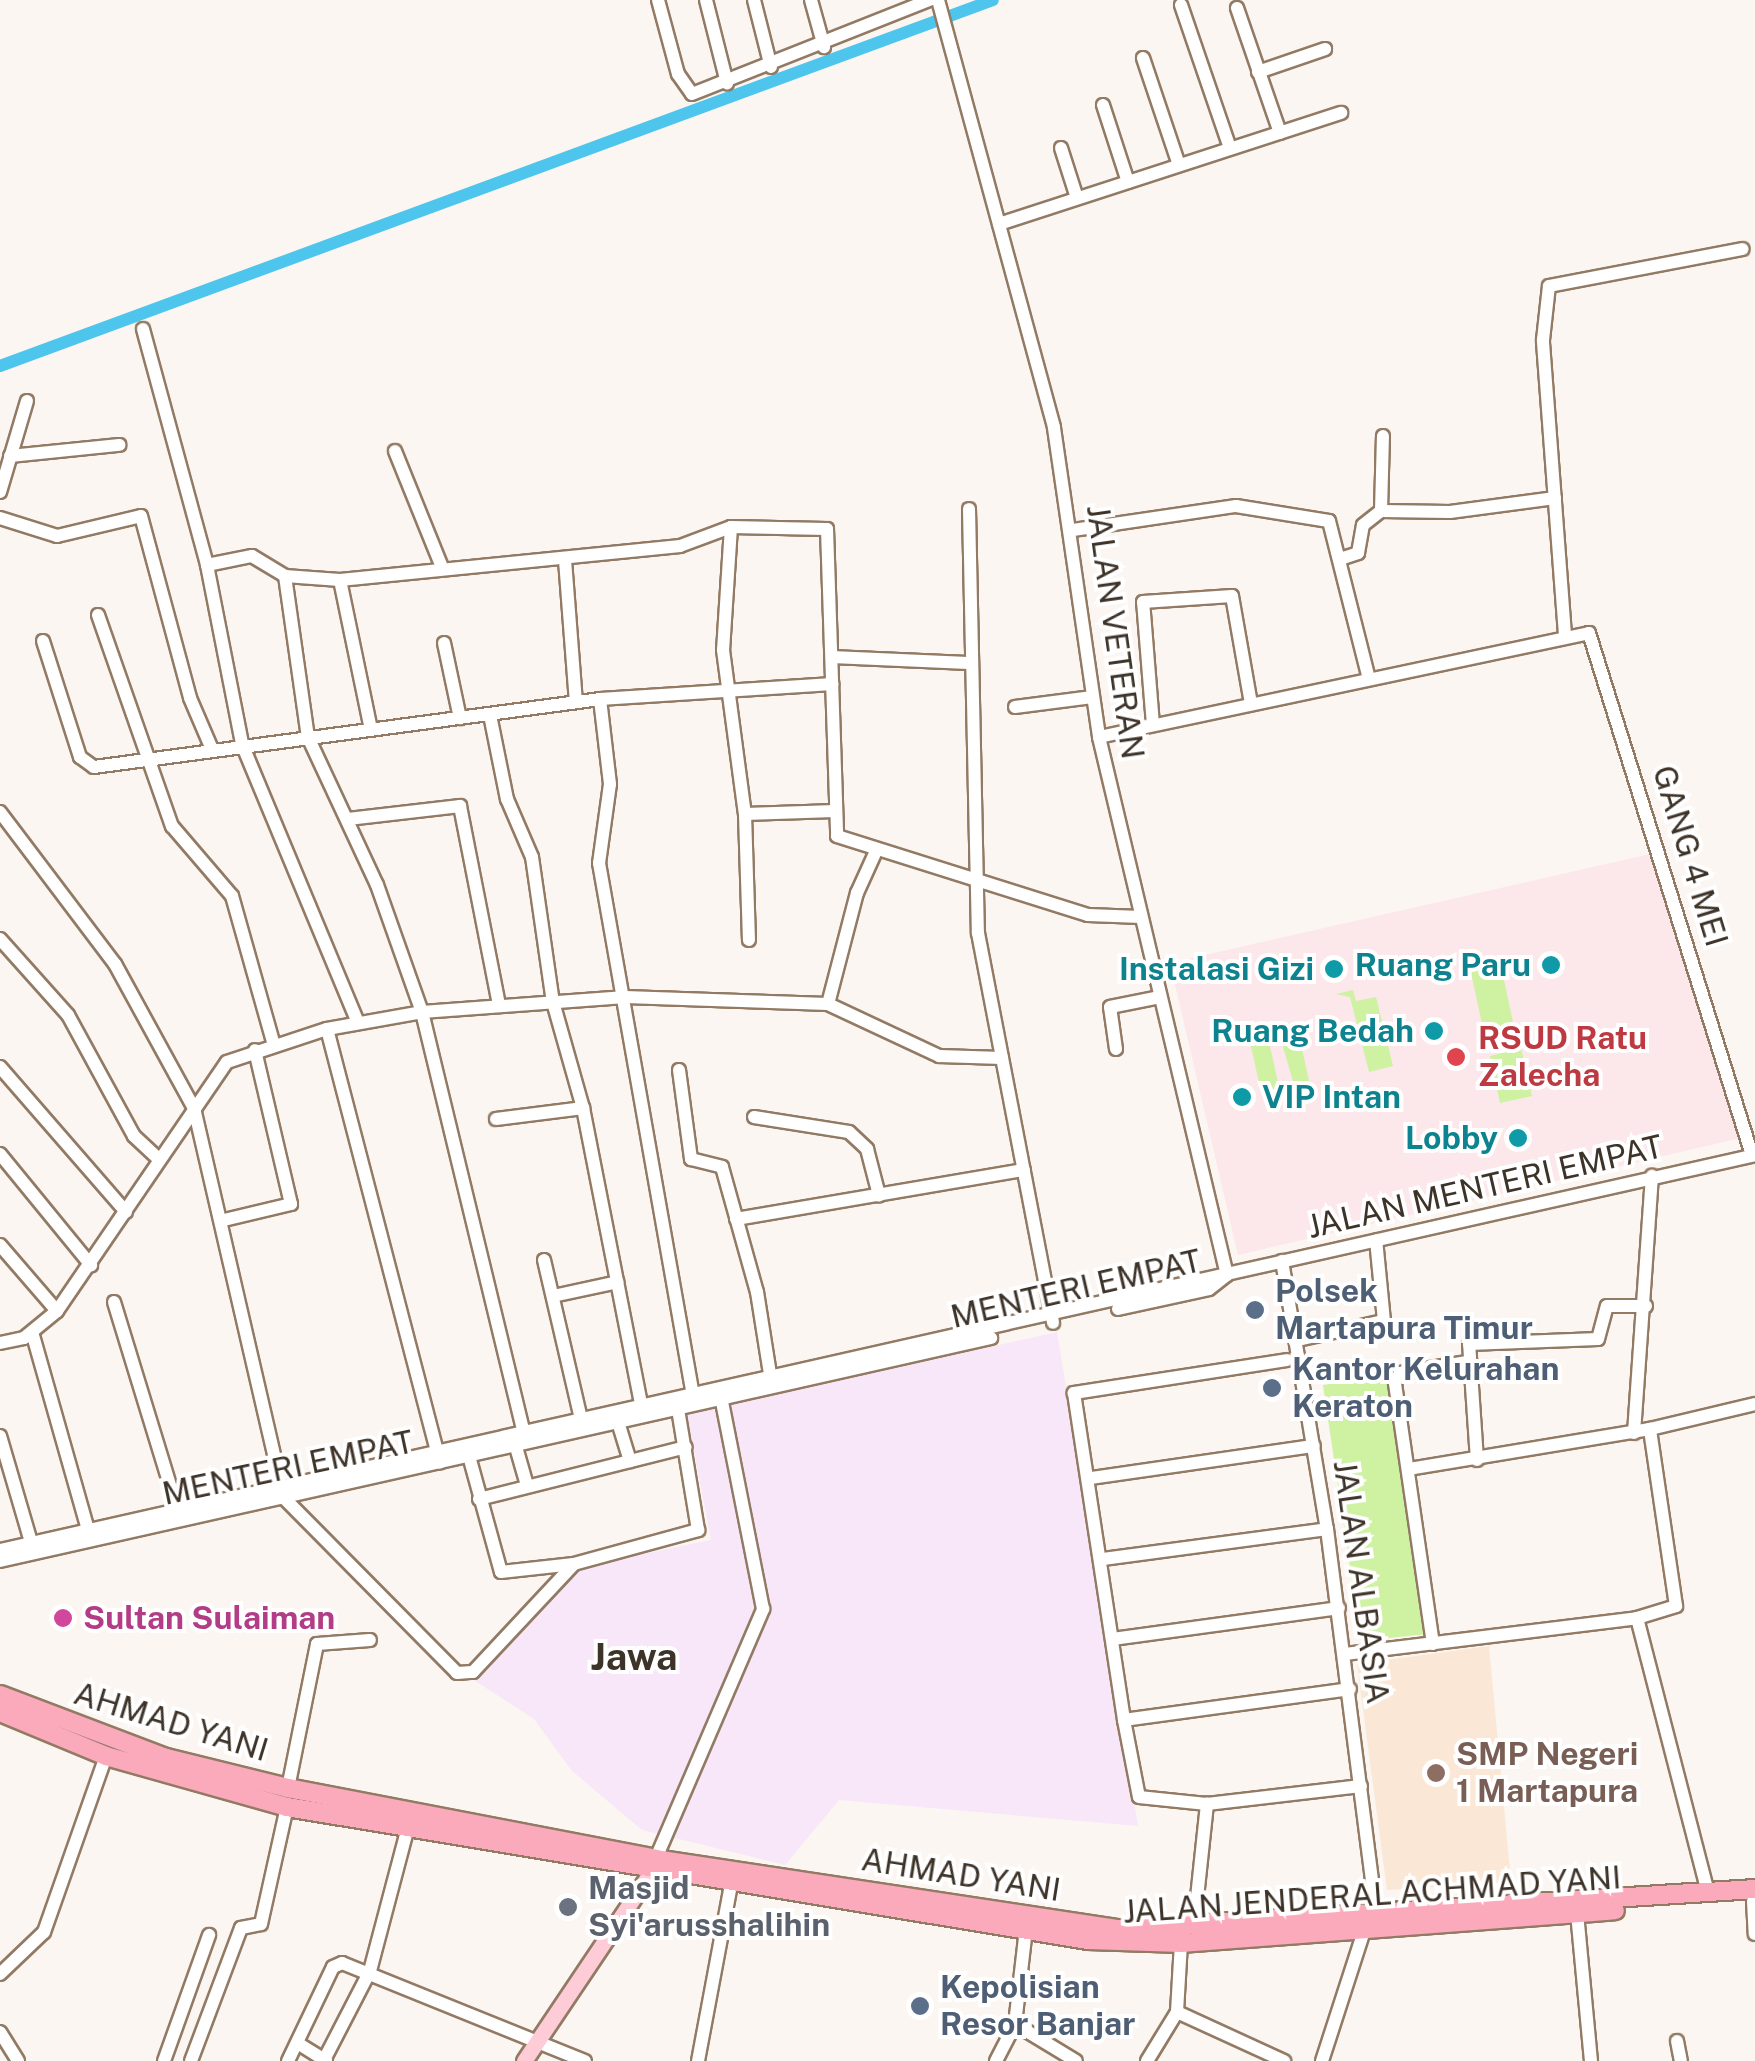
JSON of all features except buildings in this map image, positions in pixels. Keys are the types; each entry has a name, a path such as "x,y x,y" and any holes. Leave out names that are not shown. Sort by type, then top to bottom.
{"highway":[{"name":"AHMAD YANI","path":"0,1696 166,1758 288,1797 653,1866 1118,1930 1254,1930 1376,1912 1708,1892 1754,1897"},
{"name":"JALAN JENDERAL ACHMAD YANI","path":"0,1712 106,1756 288,1797 407,1831 653,1866 732,1884 1026,1929 1181,1943 1254,1930 1365,1928 1754,1897"}],"main road":[{"path":"524,2061 653,1866"}],"street":[{"path":"658,0 685,90 728,84 936,2"},
{"path":"706,0 728,84"},
{"path":"754,0 771,67"},
{"path":"811,0 824,47"},
{"name":"JALAN VETERAN","path":"936,2 1054,428 1072,530 1099,737 1227,1275"},
{"path":"1181,5 1230,148"},
{"path":"1236,8 1280,132"},
{"path":"1258,72 1325,49"},
{"path":"1142,58 1179,165"},
{"path":"1103,105 1128,182"},
{"path":"999,224 1341,113"},
{"path":"1061,148 1077,198"},
{"path":"1099,737 1566,635 1543,340 1549,286 1743,249"},
{"path":"143,329 206,565 242,744 358,1023"},
{"path":"0,492 26,401"},
{"path":"1381,511 1383,436"},
{"path":"10,456 119,444"},
{"path":"394,451 441,566"},
{"path":"1340,559 1357,554 1363,525 1381,511 1450,512 1555,498"},
{"path":"969,508 973,882 1052,1320"},
{"path":"1072,530 1245,508 1329,521 1369,679"},
{"path":"0,518 57,536 141,516 211,747"},
{"path":"206,565 252,556 285,576 340,580 441,566 565,560 691,544 732,527 828,529 840,838 973,882 1099,917 1141,917"},
{"path":"732,527 725,691 745,814 749,940"},
{"path":"565,560 576,702"},
{"path":"285,576 308,736 348,819 422,1012 522,1441 527,1486"},
{"path":"340,580 371,730"},
{"path":"1152,726 1143,602 1232,596 1251,704"},
{"path":"98,614 184,848 232,896 274,1045"},
{"name":"GANG 4 MEI","path":"1566,635 1589,632 1754,1155"},
{"path":"43,641 85,766 600,698 833,684"},
{"path":"444,642 460,718"},
{"path":"832,657 968,664"},
{"path":"1015,708 1092,697"},
{"path":"600,698 610,784 600,863 694,1401"},
{"path":"490,715 506,799 532,858 552,1002 582,1108 641,1405"},
{"path":"348,819 460,806 499,1005"},
{"path":"745,814 836,811"},
{"path":"0,812 115,964 194,1108 224,1220 285,1492 457,1673 473,1672 574,1564"},
{"path":"828,1004 857,893 877,850"},
{"path":"0,938 68,1016 134,1136 158,1158"},
{"path":"1116,1049 1110,1006 1160,997"},
{"path":"0,1343 32,1332 57,1311 226,1062 327,1029 422,1012 625,998 828,1004 939,1056 1002,1058"},
{"path":"327,1029 440,1459"},
{"path":"224,1220 291,1204 255,1050"},
{"path":"0,1068 126,1212"},
{"path":"679,1070 691,1158 722,1167 771,1381"},
{"path":"496,1119 582,1108"},
{"path":"754,1117 849,1132 867,1149 879,1195"},
{"path":"0,1154 90,1265"},
{"name":"JALAN MENTERI EMPAT","path":"1227,1275 1754,1155"},
{"path":"736,1219 1024,1170"},
{"path":"1634,1432 1646,1306 1652,1176"},
{"path":"1298,1340 1384,1320 1376,1240"},
{"path":"0,1244 57,1311"},
{"path":"544,1260 583,1424"},
{"name":"JALAN ALBASIA","path":"1282,1261 1327,1529 1376,1912"},
{"name":"MENTERI EMPAT","path":"440,1459 470,1456 641,1405 720,1396 771,1381 1052,1320 1227,1275"},
{"path":"553,1296 618,1282"},
{"path":"114,1302 179,1515"},
{"path":"1477,1460 1467,1362 1473,1342 1598,1340 1607,1306 1646,1306"},
{"path":"32,1332 89,1535"},
{"path":"1287,1360 1074,1393 1103,1560 1124,1720 1139,1797 1207,1804 1361,1786"},
{"path":"1433,1644 1396,1378 1467,1362"},
{"path":"653,1866 764,1610 720,1396"},
{"name":"MENTERI EMPAT","path":"583,1424 618,1422 678,1409 694,1401"},
{"path":"1410,1470 1650,1429 1755,1404"},
{"path":"470,1456 500,1572 574,1564 692,1537 701,1522 678,1409"},
{"path":"618,1422 630,1461"},
{"path":"1345,1654 1637,1618 1677,1603 1650,1429"},
{"path":"0,1436 33,1548"},
{"name":"MENTERI EMPAT","path":"0,1561 33,1548 105,1530 522,1441"},
{"path":"1090,1478 1314,1446"},
{"path":"479,1499 686,1447"},
{"path":"1103,1560 1327,1529"},
{"name":"MENTERI EMPAT","path":"0,1550 33,1548"},
{"path":"1113,1638 1338,1608"},
{"path":"1637,1618 1708,1892"},
{"path":"191,2061 242,1928 261,1924 317,1644 370,1640"},
{"path":"1124,1720 1350,1689"},
{"path":"0,1974 44,1932 106,1756"},
{"path":"1196,1907 1207,1804"},
{"path":"298,2044 325,2060 370,1971 407,1831"},
{"path":"698,2061 732,1884"},
{"path":"1754,1897 1755,1934"},
{"path":"1577,1913 1591,2061"},
{"path":"1322,2061 1365,1928"},
{"path":"996,2061 1015,2024 1026,1929"},
{"path":"164,2061 209,1935"},
{"path":"1147,2061 1177,2012 1181,1943"},
{"path":"288,2061 333,1967 370,1971 540,2037 584,2061"},
{"path":"1177,2012 1284,2061"},
{"path":"1015,2024 1076,2061"},
{"path":"0,2032 18,2061"},
{"path":"1677,2041 1681,2061"}],"shaded area":[{"name":"RSUD Ratu Zalecha","path":"1659,852 1745,1137 1238,1255 1170,963"},
{"path":"1057,1332 1138,1826 839,1800 785,1865 642,1830 572,1771 534,1719 472,1679 579,1567 711,1540 687,1415"},
{"name":"SMP Negeri 1 Martapura","path":"1489,1646 1511,1882 1387,1890 1357,1664"}],"green space":[{"path":"1499,957 1516,1036 1486,1042 1469,964"},
{"path":"1353,990 1356,1001 1376,997 1393,1066 1369,1072 1350,997 1336,994"},
{"path":"1297,1026 1310,1085 1295,1088 1278,1030"},
{"path":"1267,1033 1279,1087 1262,1096 1249,1037"},
{"path":"1521,1048 1532,1096 1500,1103 1490,1056"},
{"path":"1388,1375 1427,1634 1361,1641 1323,1385"}],"waterway":[{"path":"0,366 993,0"}],"place":[{"name":"Ruang Paru","path":"1551,965"},
{"name":"Instalasi Gizi","path":"1334,969"},
{"name":"Ruang Bedah","path":"1434,1031"},
{"name":"RSUD Ratu Zalecha","path":"1456,1057"},
{"name":"VIP Intan","path":"1242,1097"},
{"name":"Lobby","path":"1518,1138"},
{"name":"Polsek Martapura Timur","path":"1255,1310"},
{"name":"Kantor Kelurahan Keraton","path":"1272,1388"},
{"name":"Sultan Sulaiman","path":"63,1618"},
{"name":"SMP Negeri 1 Martapura","path":"1436,1773"},
{"name":"Masjid Syi'arusshalihin","path":"568,1907"},
{"name":"Kepolisian Resor Banjar","path":"920,2006"}],"district":[{"name":"Jawa","path":"634,1657"}]}
